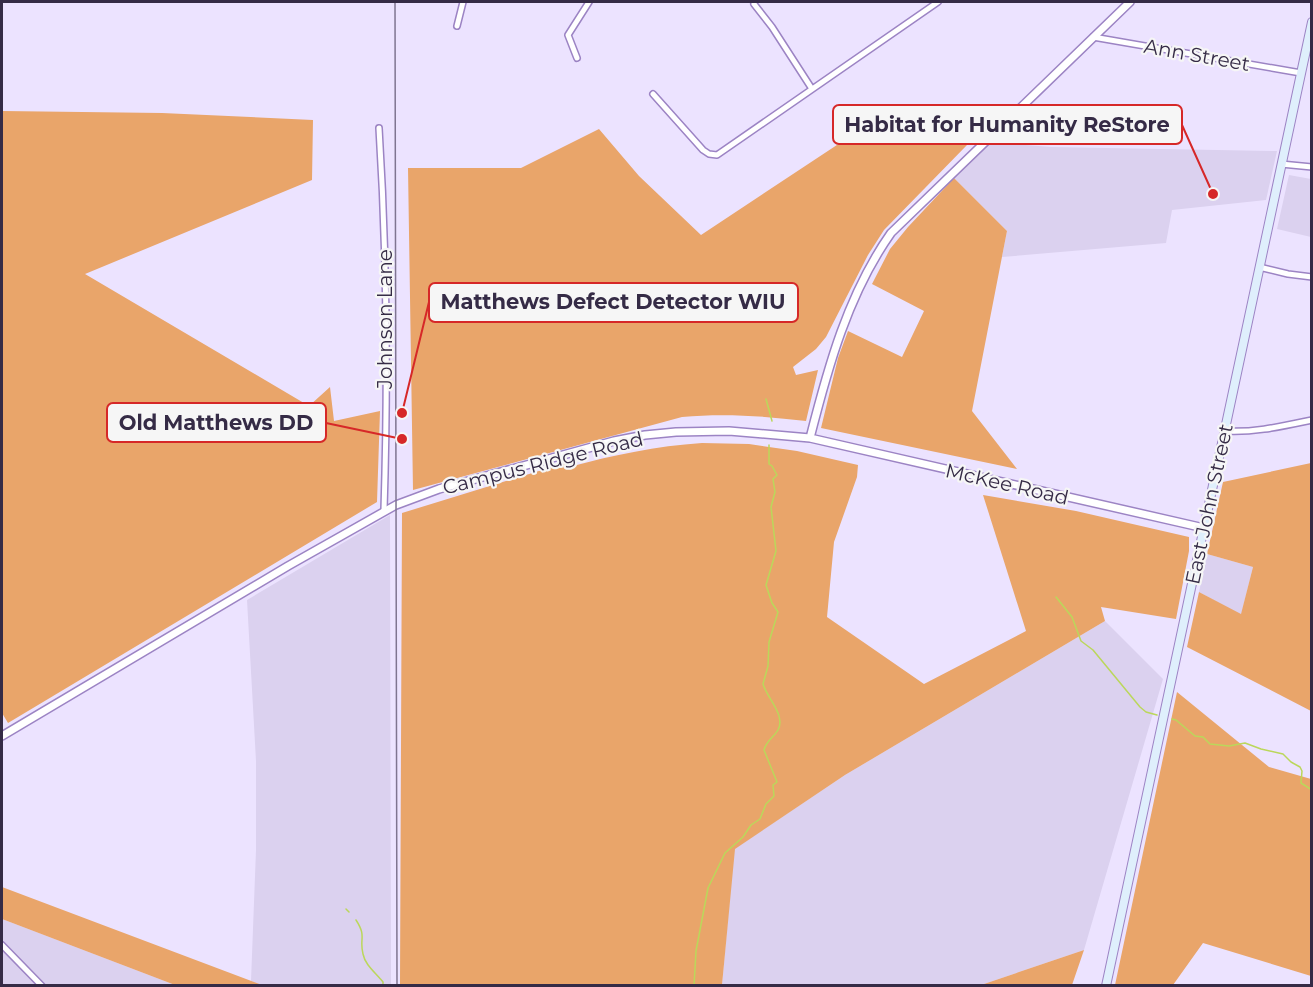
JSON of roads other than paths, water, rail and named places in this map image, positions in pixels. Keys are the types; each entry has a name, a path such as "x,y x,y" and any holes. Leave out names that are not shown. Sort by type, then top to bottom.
{"main road":[{"name":"East John Street","path":"1106,986 1281,164 1310,40 1311,22"}],"street":[{"path":"457,26 463,2"},
{"path":"577,58 568,35 589,2"},
{"path":"653,94 703,150 708,154 717,155 938,2"},
{"path":"810,438 835,345 868,271 885,241 908,215 1130,2"},
{"path":"754,4 772,27 812,89"},
{"name":"Ann Street","path":"1094,37 1301,73"},
{"name":"Johnson Lane","path":"379,128 385,222 386,289 384,510"},
{"path":"1281,164 1311,167"},
{"path":"1259,267 1311,277"},
{"path":"1224,431 1240,432 1311,420"},
{"name":"Campus Ridge Road","path":"2,736 384,510 411,499 614,441 645,435 729,431 810,438"},
{"name":"McKee Road","path":"810,438 1204,528"},
{"path":"2,945 42,986"}],"waterway":[{"path":"766,399 772,421"},
{"path":"694,986 696,951 708,888 725,853 743,837 751,825 760,819 766,804 774,796 773,785 777,782 764,750 780,724 778,713 763,684 768,666 769,642 778,612 772,603 766,585 776,551 771,507 775,492 773,479 777,475 769,464 769,445"},
{"path":"1056,597 1072,617 1081,641 1093,650 1140,707 1146,712 1157,715"},
{"path":"1172,719 1195,736 1203,737 1210,744 1229,746 1245,743 1283,754 1300,767 1301,783 1312,790"},
{"path":"346,909 349,912"},
{"path":"356,920 362,934 364,958 383,982 383,986"}],"railway":[{"path":"395,2 397,986"}],"place":[{"name":"Habitat for Humanity ReStore","path":"1213,194"},
{"name":"Matthews Defect Detector WIU","path":"402,413"},
{"name":"Old Matthews DD","path":"402,439"}]}
